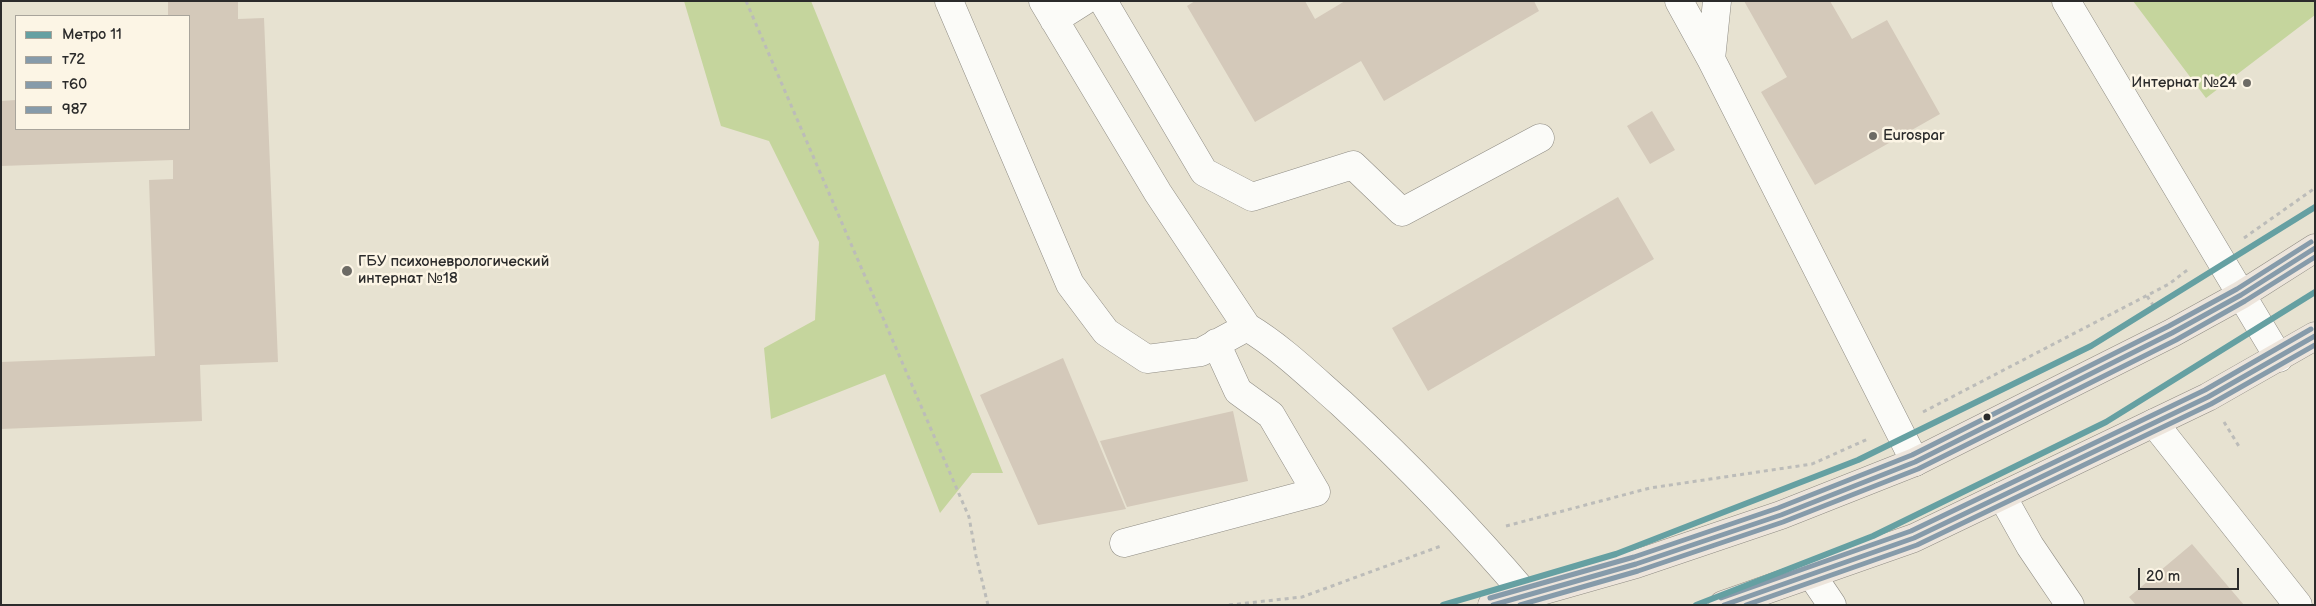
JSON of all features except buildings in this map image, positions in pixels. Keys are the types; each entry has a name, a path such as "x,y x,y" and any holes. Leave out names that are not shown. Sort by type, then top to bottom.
{"main road":[{"path":"1492,605 1636,564 1781,515 1915,462 2172,333 2241,295 2315,248"},
{"path":"1723,605 1914,538 2208,397 2315,336"}],"street":[{"path":"948,1 1070,284 1106,332 1147,359 1201,352 1247,326"},
{"path":"1084,1 1049,11 1158,193 1247,326 1275,344 1392,450 1474,534 1526,595"},
{"path":"1103,1 1204,172 1252,196 1353,165 1402,212 1540,138"},
{"path":"1679,1 1711,59 1915,462"},
{"path":"1711,59 1717,1"},
{"path":"2066,1 2215,254 2279,358"},
{"path":"1124,544 1316,492 1271,415 1238,392 1216,343"},
{"path":"2154,423 2298,605"},
{"path":"2002,496 2030,546 2070,605"},
{"path":"1811,574 1832,605"}],"path":[{"path":"746,1 969,517 988,605"},
{"path":"1230,605 1302,598 1474,534 1650,488 1812,464 1896,427 2169,284 2179,275 2250,235 2315,188"}],"green space":[{"path":"684,1 811,1 1003,473 972,473 940,513 885,374 771,419 764,348 815,320 819,242 769,141 721,126"},
{"path":"2133,1 2315,1 2315,15 2206,98"}],"metro line":[{"name":"11","path":"1443,605 1616,554 1858,460 2091,346 2315,207"},
{"name":"11","path":"1696,605 1873,536 2106,422 2315,292"}],"transit line":[{"name":"987","path":"1490,598 1634,557 1778,508 1912,455 2169,326 2237,289 2311,242"},
{"name":"т72","path":"1493,605 1636,564 1781,515 1915,462 2172,333 2241,295 2315,248"},
{"name":"т60","path":"1520,605 1638,571 1783,522 1918,469 2176,340 2245,301 2315,257"},
{"name":"987","path":"1721,598 1911,531 2205,390 2311,329"},
{"name":"т72","path":"1724,605 1914,538 2208,397 2315,336"},
{"name":"т60","path":"1746,605 1917,545 2211,404 2315,345"}],"place":[{"name":"Интернат №24","path":"2247,83"},
{"name":"Eurospar","path":"1873,136"},
{"name":"ГБУ психоневрологический интернат №18","path":"347,271"}]}
